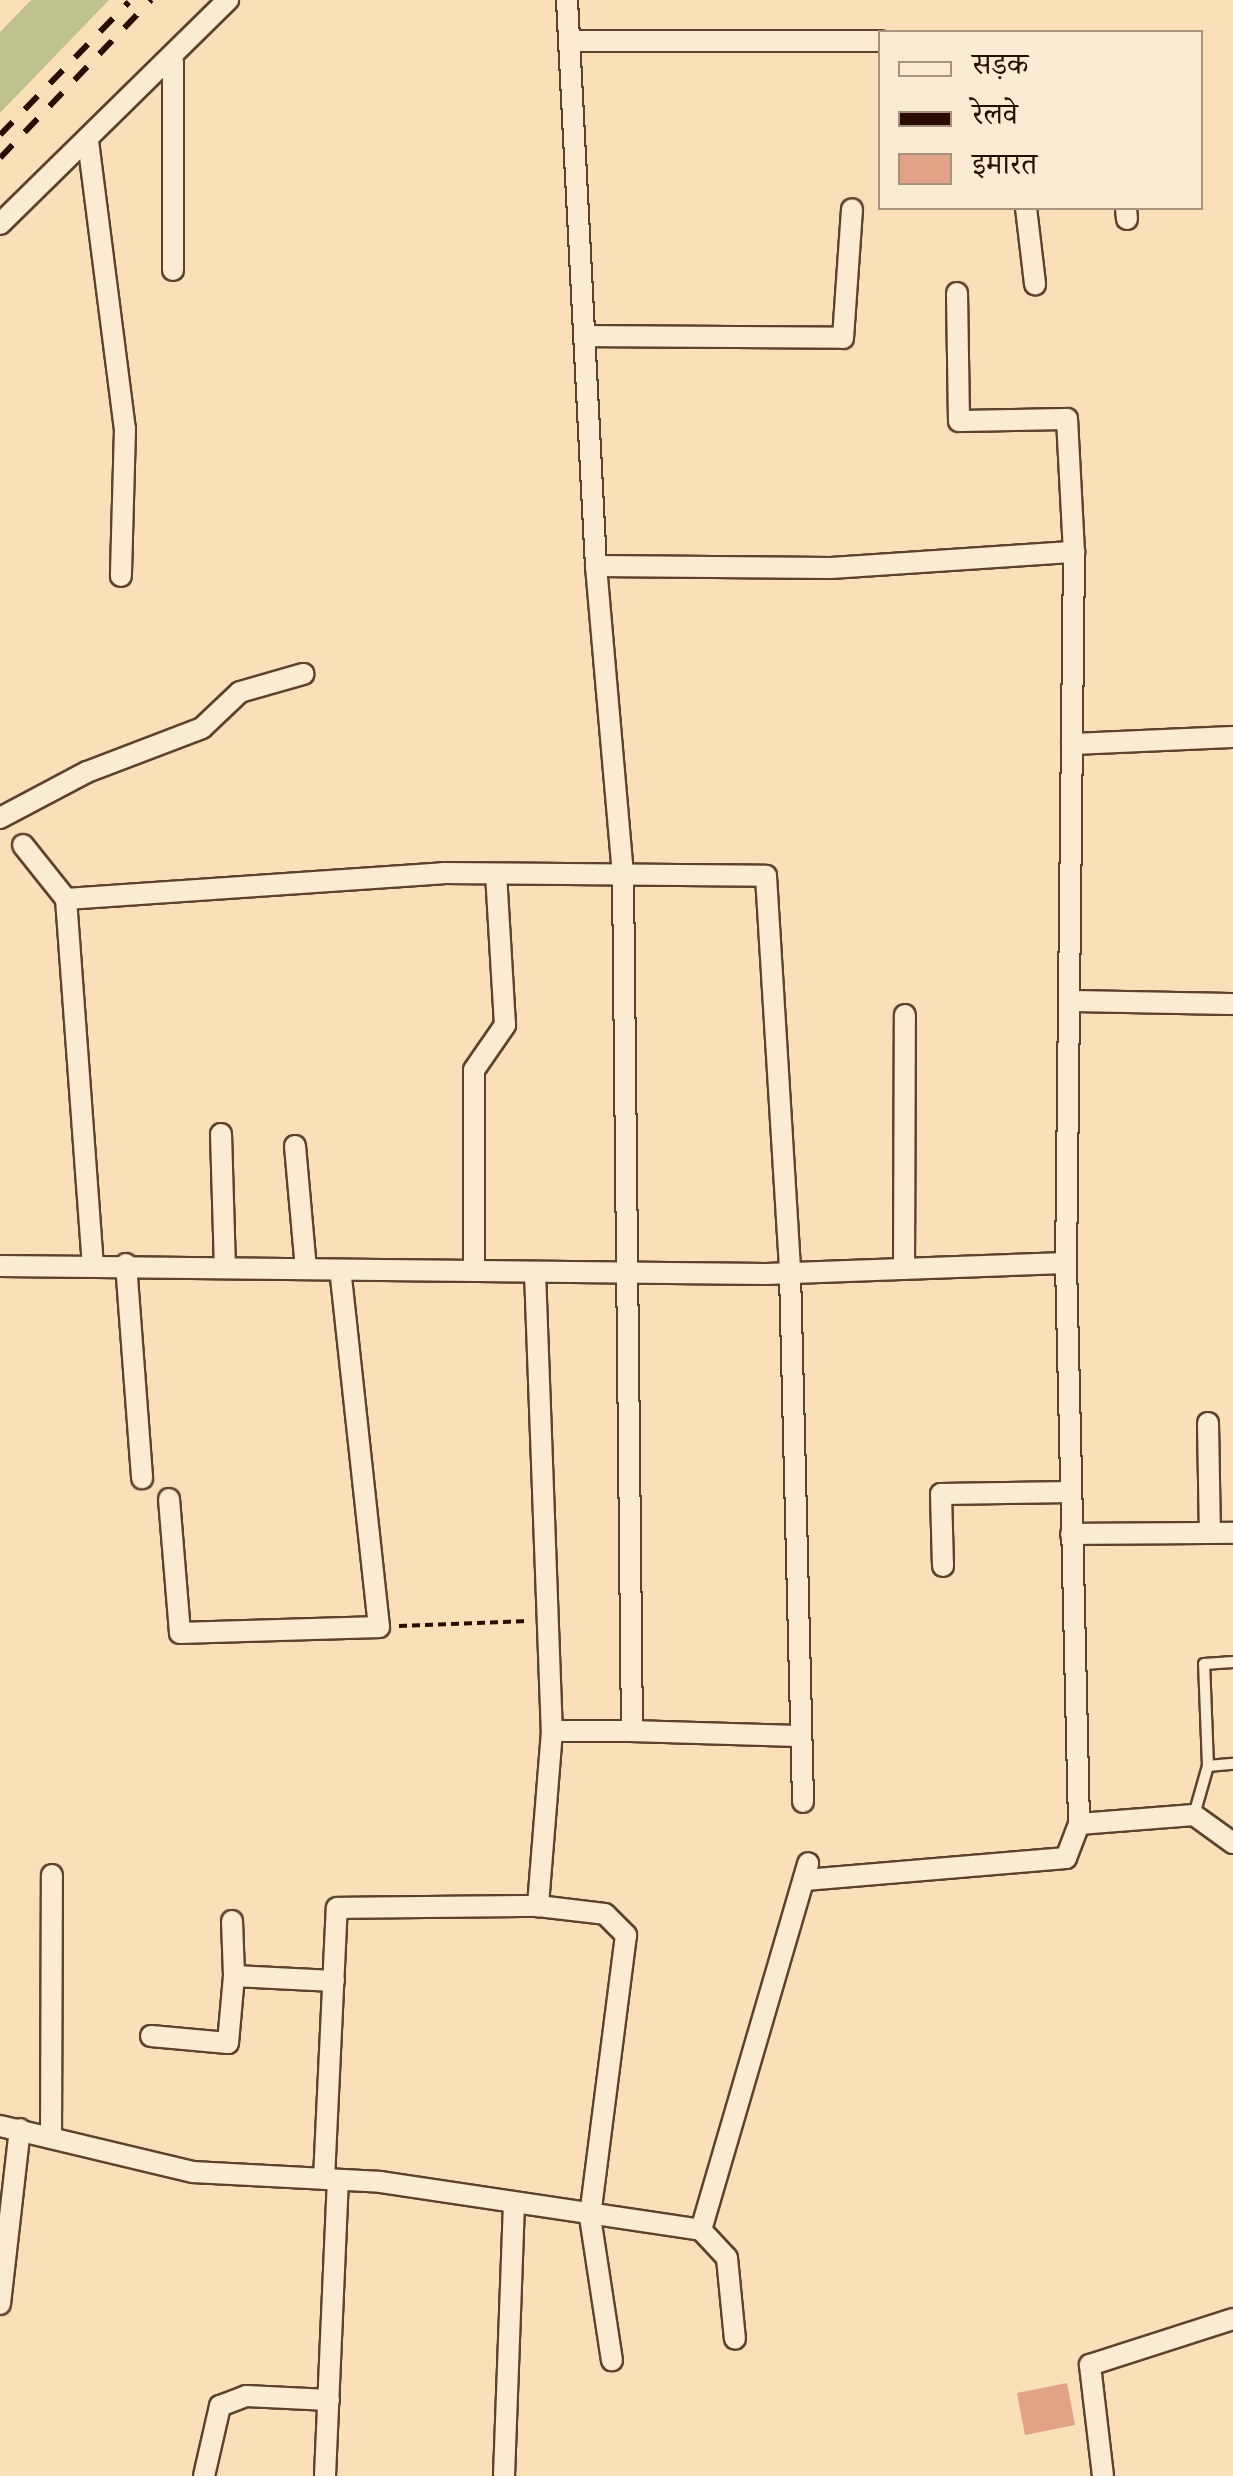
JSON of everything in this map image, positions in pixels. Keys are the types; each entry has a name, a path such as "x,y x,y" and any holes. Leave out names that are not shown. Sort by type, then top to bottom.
{"street":[{"path":"0,224 174,61 228,0"},
{"path":"567,0 596,566 622,875 632,1732"},
{"path":"570,41 878,41"},
{"path":"173,270 174,61"},
{"path":"88,141 125,429 122,576"},
{"path":"585,336 842,338 852,209"},
{"path":"1026,210 1036,284"},
{"path":"701,2230 807,1871 1066,1858 1079,1824 1066,1263 1074,552 1068,419 959,422 957,293"},
{"path":"596,566 831,568 1074,552"},
{"path":"0,818 87,772 202,728 240,692 303,674"},
{"path":"1072,744 1233,738"},
{"path":"23,845 66,899 94,1263"},
{"path":"474,1271 474,1070 505,1026 496,874"},
{"path":"66,899 496,874 766,876 790,1274 796,1736 802,1802"},
{"path":"1071,1000 1233,1004"},
{"path":"904,1269 905,1015"},
{"path":"221,1134 225,1266"},
{"path":"295,1146 306,1269"},
{"path":"0,1266 94,1263 340,1270 790,1274 1066,1263"},
{"path":"126,1264 142,1478"},
{"path":"169,1499 180,1633 379,1627 340,1270"},
{"path":"535,1272 552,1731 538,1906"},
{"path":"1208,1423 1210,1533"},
{"path":"944,1566 940,1494 1071,1492"},
{"path":"1071,1534 1233,1533"},
{"path":"552,1731 796,1736"},
{"path":"1079,1824 1194,1815 1233,1843"},
{"path":"51,2137 52,1875"},
{"path":"325,2476 337,1908 538,1906 604,1914 626,1935 590,2217 612,2360"},
{"path":"151,2036 228,2044 234,1976 232,1921"},
{"path":"234,1976 334,1981"},
{"path":"0,2304 10,2127 193,2172 331,2180 701,2230 727,2258 736,2339"},
{"path":"504,2476 514,2204"},
{"path":"1104,2476 1090,2365 1233,2319"},
{"path":"204,2476 220,2406 246,2396 329,2400"}],"lane":[{"path":"1194,1815 1208,1766 1204,1664 1233,1662"},
{"path":"1208,1766 1233,1764"}],"path":[{"path":"379,1627 548,1620"}],"green space":[{"path":"31,0 109,0 0,113 0,32"}],"building":[{"path":"1067,2383 1075,2425 1025,2435 1017,2393"}],"railway":[{"path":"0,158 151,0"},
{"path":"0,135 129,2"}]}
